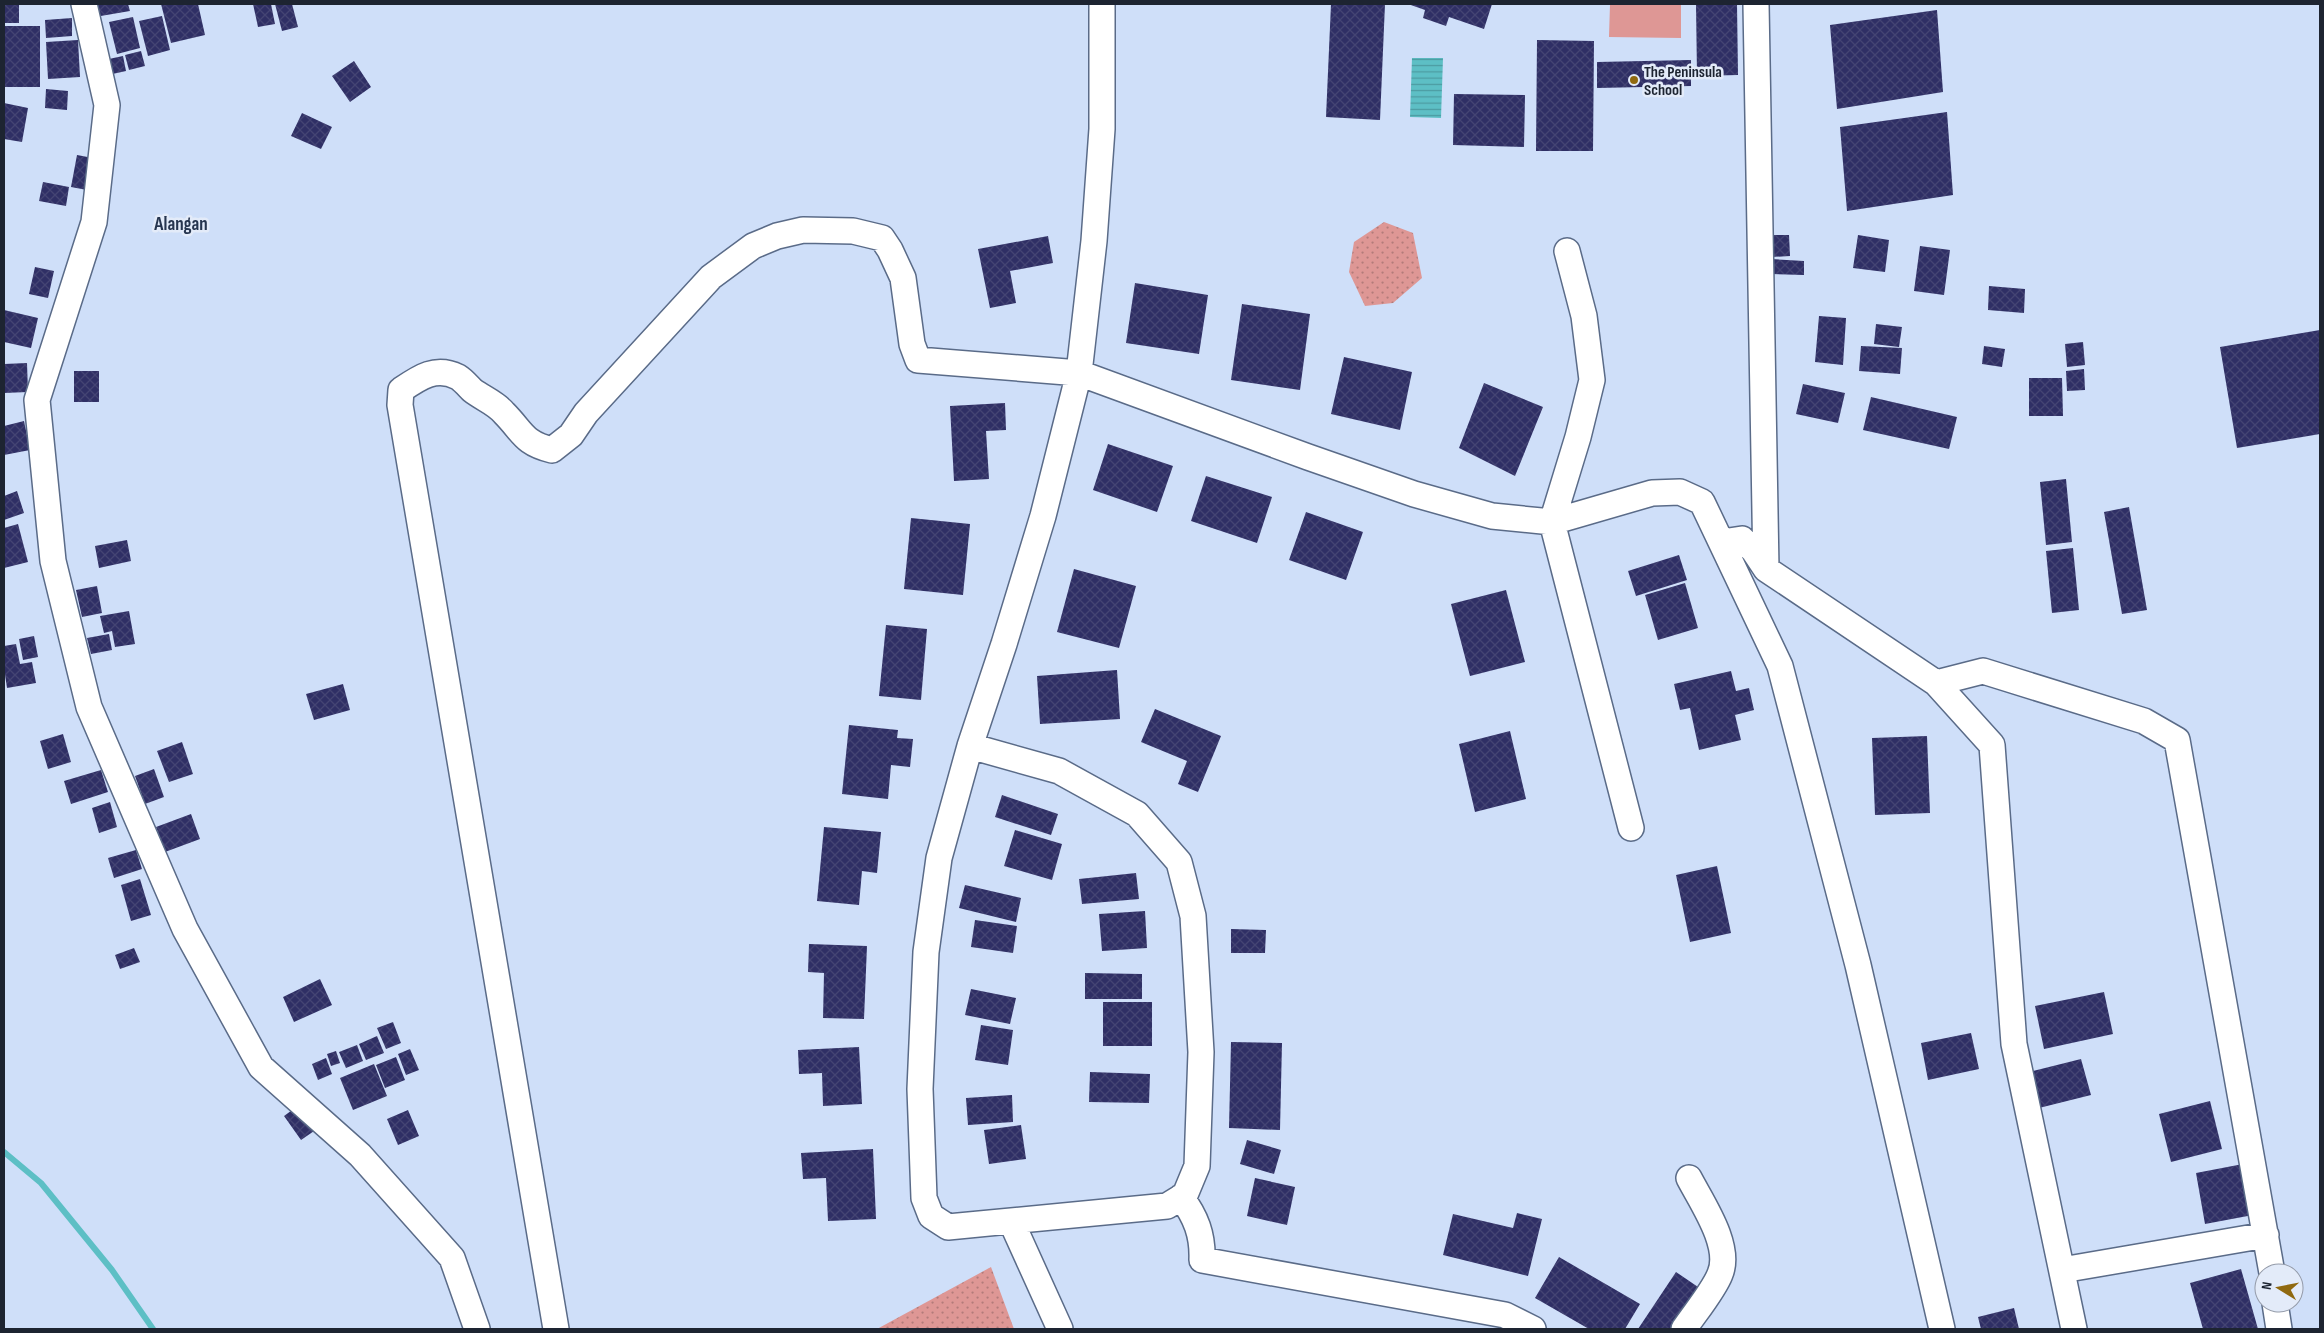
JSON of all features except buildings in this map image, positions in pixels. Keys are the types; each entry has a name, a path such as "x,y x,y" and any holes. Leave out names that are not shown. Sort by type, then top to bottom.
{"street":[{"path":"84,4 107,105 94,222 36,400 53,562 89,707 185,929 261,1067 360,1155 452,1258 478,1329"},
{"path":"970,746 1060,771 1136,814 1179,862 1193,916 1201,1052 1197,1166 1185,1195 1167,1206 1012,1223 948,1227 931,1216 924,1198 920,1089 926,952 939,858 970,746 1004,644 1043,516 1079,373 1094,241 1102,129 1102,4"},
{"path":"1756,4 1766,569"},
{"path":"556,1329 400,405 401,390 415,380 437,371 459,378 472,390 503,411 522,435 536,446 552,450 571,435 586,413 711,277 753,246 777,236 803,230 823,229 853,231 882,238 890,250 903,278 912,344 918,360 1079,373 1414,494 1492,516 1552,522 1652,493 1680,492 1702,502 1780,666 1858,965 1942,1329"},
{"path":"1568,251 1584,316 1592,380 1578,437 1552,522 1631,828"},
{"path":"1722,542 1742,539 1766,569 1936,683 1992,745 2014,1044 2074,1329"},
{"path":"1936,683 1983,671 2144,721 2177,740 2270,1263"},
{"path":"1684,1329 1720,1274 1723,1249 1710,1217 1689,1178"},
{"path":"1181,1197 1194,1215 1200,1231 1202,1260 1505,1315 1533,1329"},
{"path":"1012,1223 1060,1329"},
{"path":"2062,1270 2266,1234"},
{"path":"2277,1313 2279,1329"}],"shaded area":[{"path":"1610,4 1681,4 1681,38 1609,37"},
{"path":"1412,58 1443,58 1441,118 1410,117"},
{"path":"1384,222 1413,233 1422,278 1393,303 1365,306 1349,272 1354,242"},
{"path":"991,1267 1014,1329 877,1329"}],"waterway":[{"path":"4,1152 41,1183 112,1270 153,1329"}],"place":[{"name":"The Peninsula School","path":"1634,80"}],"district":[{"name":"Alangan","path":"181,223"}]}
